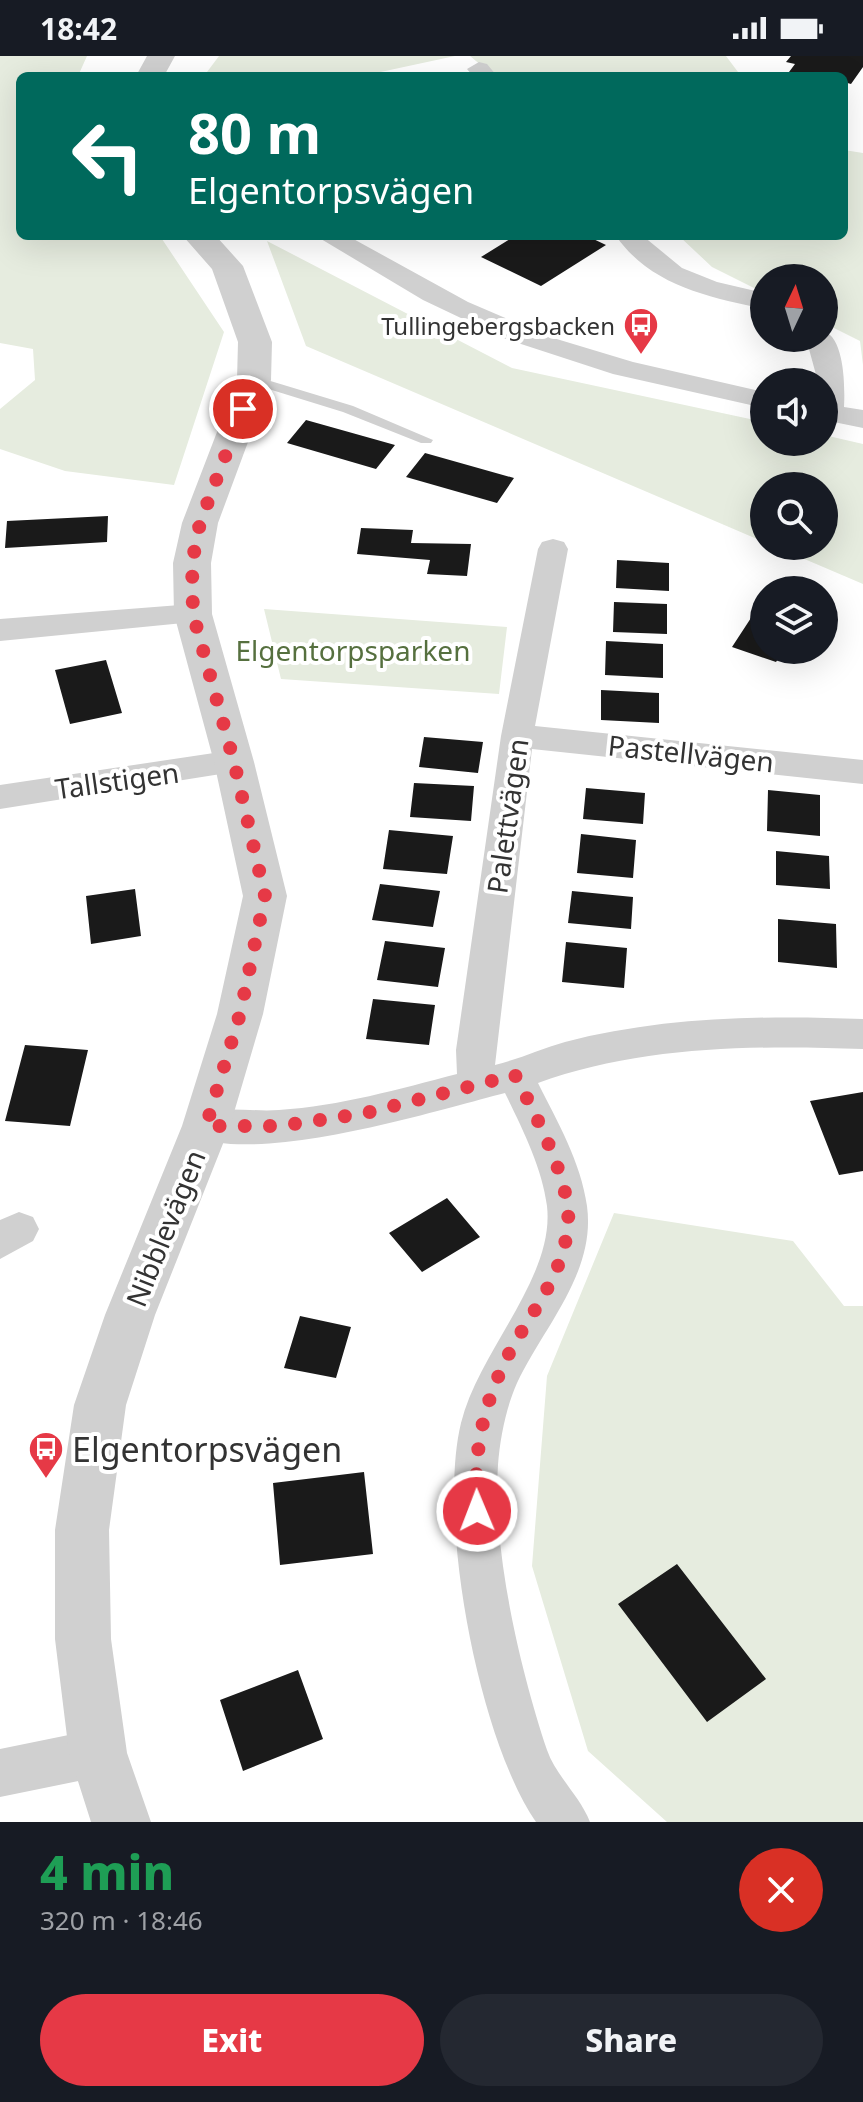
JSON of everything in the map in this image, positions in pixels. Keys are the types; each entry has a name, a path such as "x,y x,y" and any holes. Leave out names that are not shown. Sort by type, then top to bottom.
{"street":[{"name":"Nibblevägen","path":"121,1822 98,1753 83,1639 82,1530 100,1405 130,1315 206,1126 240,1014 265,896 234,762 193,614 192,563 200,523 254,380 255,342 227,266 203,240"},
{"path":"336,240 454,307 538,343 604,364 750,397"},
{"path":"633,240 655,265 690,285 750,298"},
{"path":"838,414 863,419"},
{"name":"Palettvägen","path":"496,1079 475,1050 518,736 538,613 553,549"},
{"path":"0,630 193,614"},
{"name":"Pastellvägen","path":"518,736 863,772"},
{"name":"Tallstigen","path":"0,797 234,762"},
{"path":"206,1126 280,1126 366,1113 566,1057 684,1037 785,1031 863,1034"},
{"path":"496,1079 550,1153 564,1193 568,1223 556,1276 513,1346 493,1387 479,1429 476,1489 480,1556 497,1655 526,1758 566,1822"},
{"path":"0,1773 98,1753"}],"lane":[{"path":"254,380 348,409 426,440"}],"green space":[{"path":"0,56 87,56 80,72 16,72 16,240 163,240 224,332 174,485 65,471 0,449 0,409 35,380 33,349 0,343"},
{"path":"219,56 455,56 381,72 207,72"},
{"path":"470,56 726,56 738,72 489,72"},
{"path":"848,151 863,153 863,365 860,341 838,330 838,264 750,264 750,286 712,267 683,240 848,240"},
{"path":"267,241 512,368 750,419 750,456 838,456 838,438 863,444 863,584 807,560 838,560 838,472 750,472 750,536 306,346"},
{"name":"Elgentorpsparken","path":"264,609 507,627 499,694 281,679"},
{"path":"614,1213 793,1241 844,1306 863,1306 863,1822 667,1822 588,1751 532,1566 547,1376"}],"building":[{"path":"791,56 863,56 863,67 851,84 848,83 848,72 789,72 795,64 786,62"},
{"path":"509,240 595,240 606,245 541,286 481,257"},
{"path":"306,420 395,445 376,469 287,443"},
{"path":"425,453 514,478 497,503 406,477"},
{"path":"108,516 107,542 5,548 7,521"},
{"path":"361,528 413,530 411,543 471,544 467,576 427,574 430,560 357,554"},
{"path":"617,560 669,563 669,591 616,588"},
{"path":"614,602 667,604 667,634 613,632"},
{"path":"750,619 750,653 732,647"},
{"path":"606,641 663,644 663,678 605,675"},
{"path":"106,660 122,713 70,724 55,670"},
{"path":"601,690 659,693 659,723 601,720"},
{"path":"424,737 483,742 478,773 419,767"},
{"path":"414,783 474,786 471,821 410,817"},
{"path":"586,788 645,793 643,824 583,819"},
{"path":"768,790 820,795 820,836 767,831"},
{"path":"389,830 453,836 447,874 383,869"},
{"path":"581,834 636,840 633,878 577,873"},
{"path":"776,851 829,856 830,889 776,885"},
{"path":"380,884 440,891 433,927 372,920"},
{"path":"135,889 141,936 91,944 86,896"},
{"path":"572,891 633,897 631,929 568,923"},
{"path":"778,919 836,924 837,968 778,962"},
{"path":"385,941 445,948 438,987 377,980"},
{"path":"566,942 627,948 624,988 562,982"},
{"path":"373,999 435,1005 429,1045 366,1039"},
{"path":"25,1045 88,1050 70,1126 5,1121"},
{"path":"863,1092 863,1171 839,1175 810,1101"},
{"path":"447,1198 480,1237 422,1272 389,1233"},
{"path":"300,1316 351,1327 336,1378 284,1368"},
{"path":"364,1472 373,1554 280,1565 273,1483"},
{"path":"677,1564 766,1679 707,1722 618,1604"},
{"path":"298,1670 323,1739 243,1771 220,1700"}],"place":[{"name":"Tullingebergsbacken","path":"641,356"},
{"name":"Elgentorpsvägen","path":"46,1480"}],"route":[{"path":"243,409 200,523 192,563 193,614 234,762 265,896 240,1014 206,1126 280,1126 366,1113 515,1075 550,1153 564,1193 568,1223 556,1276 513,1346 493,1387 479,1429 477,1511"}]}
